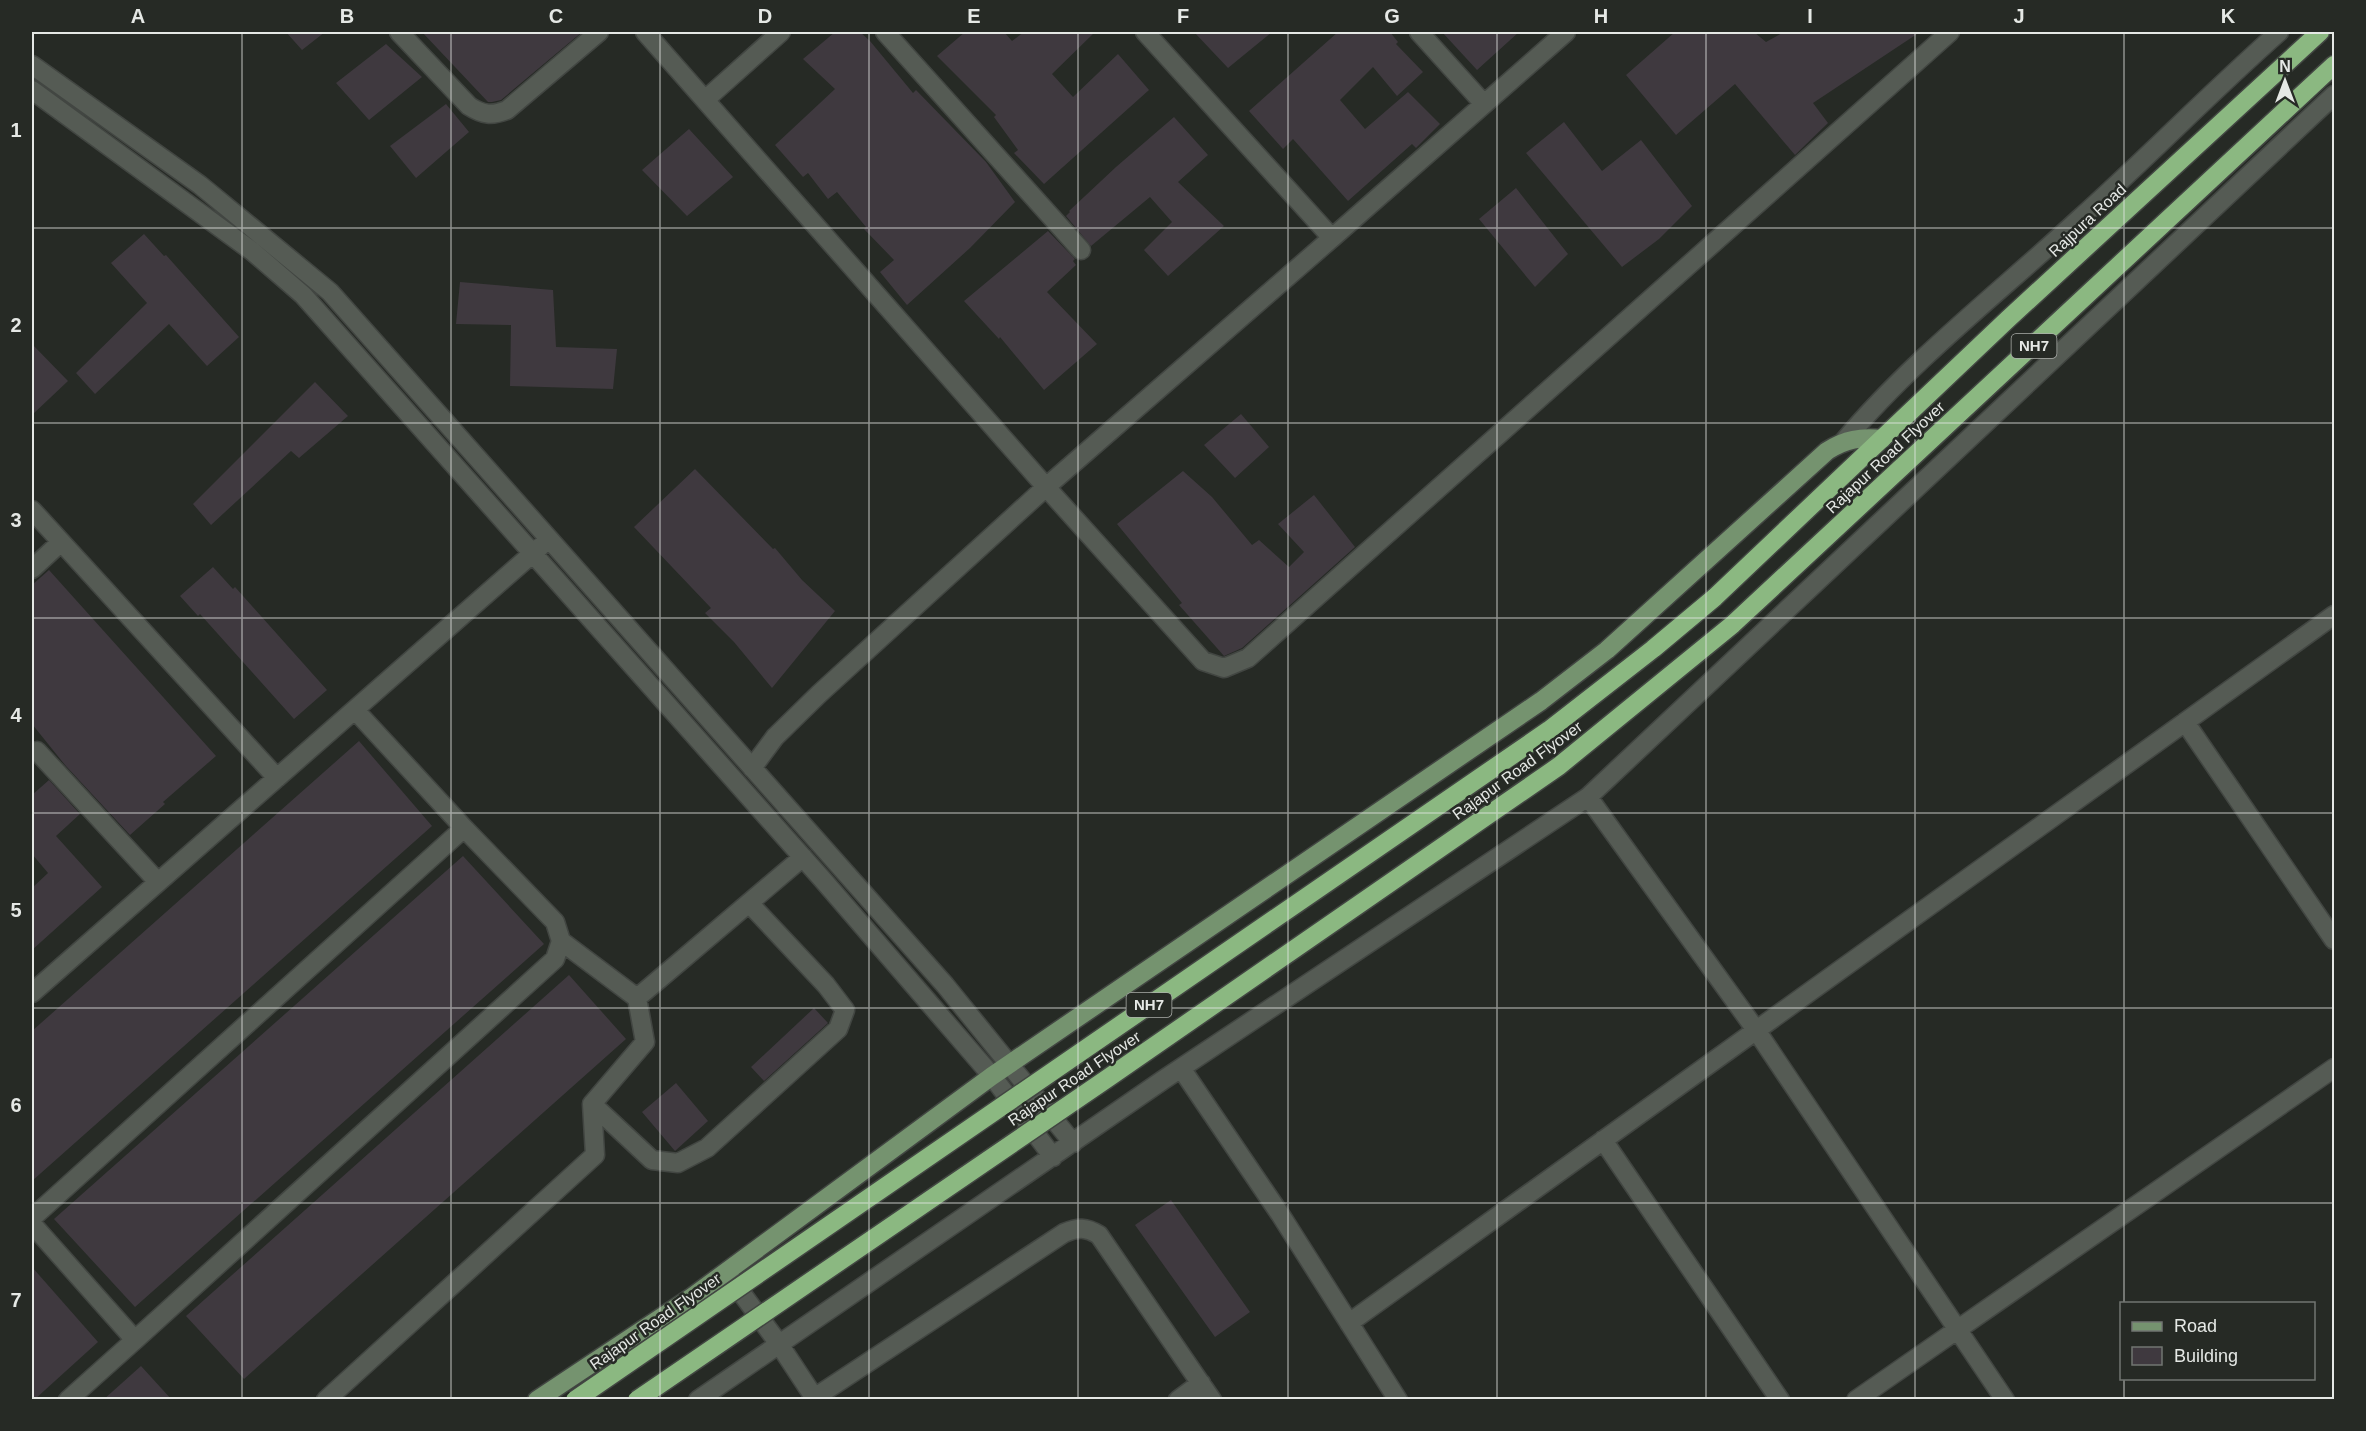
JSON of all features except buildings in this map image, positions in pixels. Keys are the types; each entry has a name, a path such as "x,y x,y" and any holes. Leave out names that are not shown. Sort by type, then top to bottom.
{"highway":[{"name":"Rajpura Road","path":"1882,439 2008,319 2320,32"},
{"name":"Rajapur Road Flyover","path":"637,1400 1559,766 1732,625 2334,65"},
{"name":"Rajapur Road Flyover","path":"575,1400 1549,730 1653,650 1714,598 1882,439"}],"main road":[{"path":"537,1400 692,1297 1541,701 1606,650 1827,451 1844,441 1862,437 1882,439"}],"street":[{"path":"399,32 469,106 480,113 494,115 507,110 599,32"},
{"path":"645,32 1046,487 1203,661 1224,668 1248,658 1950,32"},
{"path":"705,100 781,32"},
{"path":"885,32 1081,250"},
{"path":"1145,32 1332,238"},
{"path":"1419,32 1484,104"},
{"path":"752,768 775,737 819,694 1046,487 1566,32"},
{"path":"1844,441 1861,420 1956,329 2080,219 2279,32"},
{"path":"32,65 200,185 330,292 945,985 1073,1143"},
{"path":"32,90 252,251 303,295 803,857 996,1082 1053,1157"},
{"path":"698,1400 1181,1068 1588,797 2334,95"},
{"path":"32,510 277,778"},
{"path":"32,993 549,539"},
{"path":"32,569 61,542"},
{"path":"1349,1323 2334,615"},
{"path":"68,1400 555,960 561,941 555,922 355,710"},
{"path":"2185,722 2334,940"},
{"path":"33,750 158,882"},
{"path":"1588,797 1756,1030 2005,1400"},
{"path":"32,1218 464,828"},
{"path":"637,998 803,857"},
{"path":"592,1104 652,1160 678,1163 707,1148 838,1029 845,1010 826,985 749,903"},
{"path":"326,1400 595,1155 592,1104 645,1042 637,998 561,941"},
{"path":"1181,1068 1280,1214 1398,1400"},
{"path":"1856,1400 2334,1068"},
{"path":"1603,1140 1780,1400"},
{"path":"32,1224 135,1340"},
{"path":"726,1272 779,1344 814,1399 1064,1233 1076,1228 1089,1228 1099,1235 1212,1400"},
{"path":"1178,1400 1201,1383"}]}
